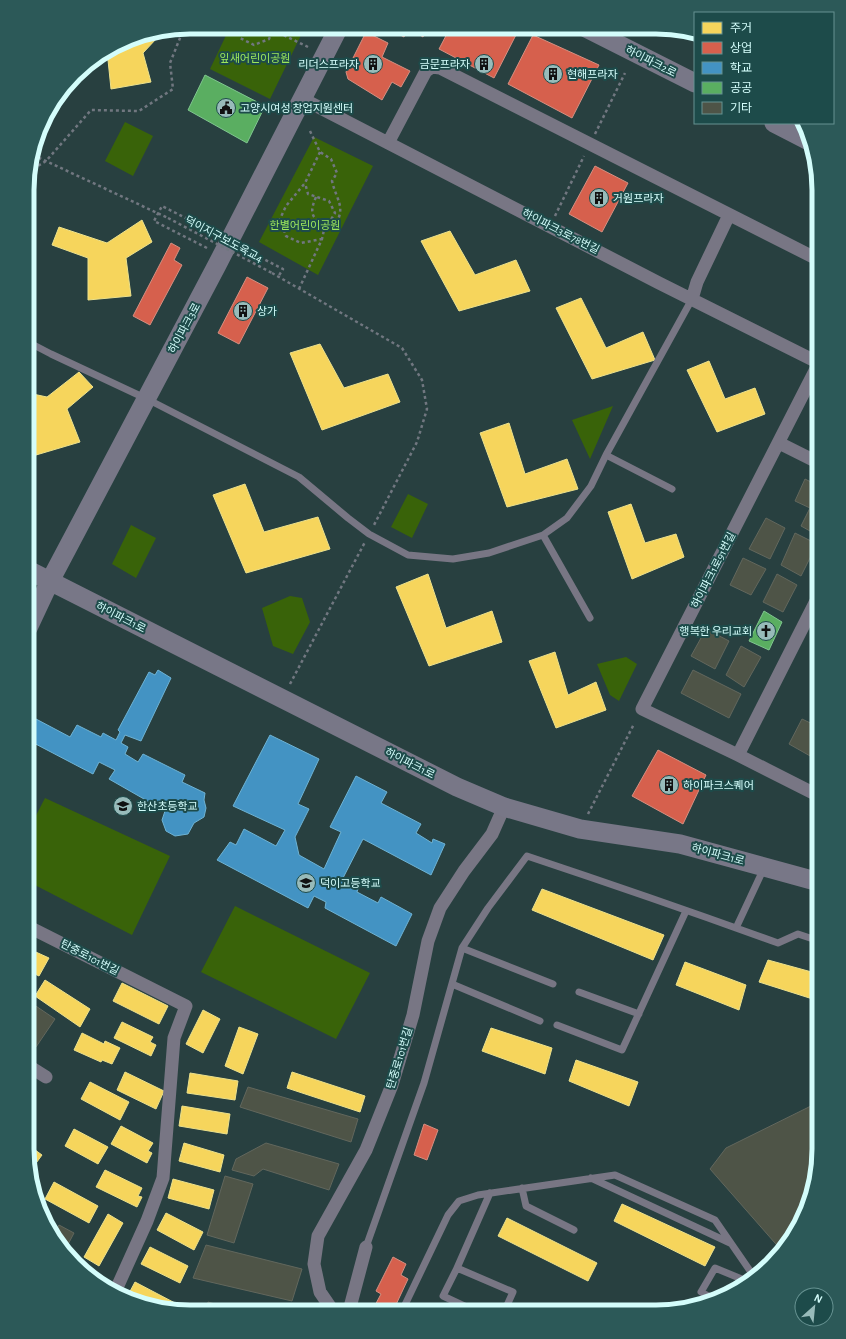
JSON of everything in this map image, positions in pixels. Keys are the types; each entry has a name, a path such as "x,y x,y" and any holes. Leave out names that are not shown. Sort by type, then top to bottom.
{"street":[{"name":"하이파크3로","path":"34,615 50,581 147,399 335,34"},
{"name":"하이파크2로","path":"598,34 694,82"},
{"path":"388,143 426,71 432,67 440,68 812,256"},
{"name":"하이파크3로78번길","path":"302,99 812,359"},
{"path":"776,124 803,138"},
{"path":"692,299 696,282 729,215"},
{"name":"하이파크1로91번길","path":"812,377 642,709 812,792"},
{"path":"778,444 812,460"},
{"name":"하이파크1로","path":"34,573 457,787 504,807 580,830 680,844 812,880"},
{"path":"738,755 812,609"},
{"name":"탄중로101번길","path":"329,1305 320,1292 314,1264 318,1236 366,1150 392,1085 413,1015 428,942 440,908 464,871 492,834 504,807"},
{"name":"탄중로101번길","path":"34,930 186,1006 174,1038 163,1178 147,1221 117,1287"},
{"path":"34,1069 46,1077"},
{"path":"351,1305 366,1247"}],"lane":[{"path":"34,345 147,399 299,477 369,534 408,555 453,559 489,554 543,535 567,518 591,486 692,299"},
{"path":"606,456 672,489"},
{"path":"543,535 590,618"},
{"path":"366,1247 424,1083 462,948 488,908 527,856 778,943 798,934 812,939"},
{"path":"736,928 764,868"},
{"path":"557,1025 622,1050 686,911"},
{"path":"462,948 553,984"},
{"path":"452,984 540,1021"},
{"path":"579,992 639,1014"},
{"path":"405,1305 448,1215 459,1201 490,1193 615,1175 715,1220 751,1273"},
{"path":"591,1178 732,1244"},
{"path":"522,1188 526,1206 574,1230"},
{"path":"461,1305 443,1296 490,1193"},
{"path":"457,1268 513,1292 507,1305"},
{"path":"708,1296 701,1292 715,1268 742,1279"}],"path":[{"path":"35,168 46,161 91,110 139,111 173,89 170,63 182,34"},
{"path":"239,34 240,38 254,45 269,39 271,34"},
{"path":"285,34 308,47"},
{"path":"594,137 626,73"},
{"path":"310,131 320,152 331,159 337,173 332,181 340,206 340,216 335,226 330,221"},
{"path":"320,152 305,183 286,206 280,219 286,236 301,243 322,239"},
{"path":"555,216 586,152"},
{"name":"덕이지구보도육교4","path":"37,157 168,218 278,277 402,348 422,380 427,409 417,442 289,686"},
{"path":"299,289 322,239 325,224 330,221 335,213 329,201 308,194 305,183"},
{"path":"316,197 312,205 313,214 317,221 325,224"},
{"path":"207,248 154,221 162,206 215,233"},
{"path":"244,249 283,269 278,277"},
{"path":"586,819 634,724"}],"green space":[{"name":"잎새어린이공원","path":"227,34 302,34 270,99 210,69"},
{"path":"125,122 153,136 133,176 105,161"},
{"name":"한별어린이공원","path":"314,137 373,166 318,275 259,242"},
{"path":"613,406 590,459 572,420"},
{"path":"408,494 428,504 412,538 391,527"},
{"path":"131,525 156,538 136,578 112,564"},
{"path":"290,596 302,598 310,622 293,654 273,646 262,608"},
{"path":"626,657 637,664 619,701 610,695 597,664"},
{"path":"45,798 170,856 132,935 34,885 34,819"},
{"path":"235,906 370,973 336,1039 201,972"}],"building: 주거":[{"path":"157,38 143,53 151,82 111,89 108,60 105,59 121,50 149,39"},
{"path":"142,220 152,242 126,258 131,296 88,300 88,258 52,245 59,227 107,243"},
{"path":"450,231 475,275 516,260 530,291 459,311 421,241"},
{"path":"581,298 606,348 643,332 655,360 592,379 556,308"},
{"path":"320,344 344,388 388,374 400,402 322,430 290,353"},
{"path":"709,361 725,399 755,388 765,414 717,432 687,370"},
{"path":"79,372 93,387 67,409 80,442 36,455 34,446 34,394 47,397"},
{"path":"509,423 525,474 567,459 578,489 507,507 480,433"},
{"path":"245,484 264,532 318,517 330,549 246,573 213,495"},
{"path":"631,504 645,543 676,534 684,557 632,579 608,512"},
{"path":"428,574 446,628 492,611 502,642 429,666 396,587"},
{"path":"555,652 568,695 596,682 606,710 556,728 529,661"},
{"path":"542,889 664,935 653,960 532,910"},
{"path":"34,951 49,958 39,976 34,974"},
{"path":"768,960 812,972 812,999 759,982"},
{"path":"685,962 746,985 739,1010 676,985"},
{"path":"45,980 90,1009 80,1027 35,996"},
{"path":"122,983 168,1006 159,1024 113,1001"},
{"path":"203,1010 220,1019 203,1053 186,1044"},
{"path":"122,1022 153,1037 150,1042 156,1045 151,1056 114,1038"},
{"path":"239,1027 258,1034 243,1074 225,1066"},
{"path":"491,1028 552,1048 545,1074 482,1051"},
{"path":"82,1033 104,1044 105,1041 120,1048 112,1064 102,1060 101,1062 74,1050"},
{"path":"576,1060 638,1082 629,1106 569,1081"},
{"path":"125,1072 164,1091 156,1109 117,1090"},
{"path":"292,1072 365,1096 360,1112 287,1088"},
{"path":"190,1073 238,1081 235,1100 187,1093"},
{"path":"90,1082 129,1102 120,1120 81,1099"},
{"path":"182,1106 230,1114 227,1134 179,1126"},
{"path":"121,1126 153,1143 148,1151 152,1153 147,1163 111,1144"},
{"path":"74,1129 108,1147 98,1164 65,1146"},
{"path":"184,1143 224,1155 220,1172 179,1161"},
{"path":"34,1149 42,1155 35,1165"},
{"path":"105,1170 142,1188 138,1196 142,1197 137,1207 96,1187"},
{"path":"173,1179 214,1190 209,1209 168,1198"},
{"path":"54,1182 98,1206 89,1223 45,1199"},
{"path":"622,1204 715,1247 705,1266 614,1221"},
{"path":"166,1213 203,1232 194,1250 157,1230"},
{"path":"108,1214 123,1223 99,1266 84,1257"},
{"path":"507,1218 597,1263 588,1281 498,1236"},
{"path":"150,1247 188,1266 180,1283 141,1264"},
{"path":"135,1282 175,1303 174,1305 169,1304 149,1300 129,1293"}],"building: 상업":[{"name":"리더스프라자","path":"365,34 370,34 388,43 382,57 410,71 401,87 392,82 382,100 348,79 346,72"},
{"path":"398,34 405,34 404,37"},
{"name":"금문프라자","path":"447,34 516,34 494,78 439,49"},
{"name":"현해프라자","path":"533,35 599,65 572,118 508,84"},
{"name":"거원프라자","path":"595,166 628,183 602,232 569,214"},
{"path":"171,243 180,248 174,260 182,265 150,325 133,316"},
{"name":"상가","path":"247,277 268,288 239,344 218,333"},
{"name":"하이파크스퀘어","path":"658,750 706,775 683,824 632,796"},
{"path":"424,1124 438,1130 427,1160 414,1155"},
{"path":"393,1257 406,1264 401,1275 408,1279 396,1305 375,1305 381,1294 376,1291"}],"building: 학교":[{"path":"158,670 171,678 141,741 125,735 121,743 128,747 125,754 138,762 143,754 185,775 182,782 205,793 204,800 206,808 204,817 194,823 188,834 175,836 166,831 162,820 165,811 109,779 115,770 99,762 93,774 34,743 34,723 36,719 70,737 77,725 101,737 103,733 116,740 120,732 118,730 149,672 155,675"},
{"path":"270,735 319,759 298,804 309,809 295,837 299,855 324,869 341,832 330,827 356,776 387,792 381,803 421,824 416,833 432,843 433,839 445,844 431,875 363,839 343,878 359,885 357,892 378,903 381,897 412,914 396,946 325,908 326,902 314,896 308,908 217,860 230,842 236,845 244,829 276,846 285,830 233,806"}],"building: 공공":[{"name":"고양시여성 창업지원센터","path":"205,75 265,106 247,143 188,110"},
{"name":"행복한 우리교회","path":"764,611 782,622 769,650 749,641"}],"building: 기타":[{"path":"805,479 812,482 812,532 801,526 810,508 795,501"},
{"path":"766,518 785,528 770,559 749,549"},
{"path":"795,533 812,542 812,554 801,576 781,565"},
{"path":"743,558 766,569 751,595 730,585"},
{"path":"777,574 797,585 783,612 763,602"},
{"path":"706,629 729,641 715,669 691,656"},
{"path":"741,646 761,657 744,687 726,675"},
{"path":"693,670 741,694 729,718 681,693"},
{"path":"802,719 812,724 812,757 789,744"},
{"path":"34,1005 55,1019 36,1047 34,1046"},
{"path":"248,1087 358,1119 351,1142 240,1107"},
{"path":"812,1105 812,1160 807,1190 796,1218 786,1236 778,1246 710,1169 726,1148"},
{"path":"266,1143 339,1164 329,1190 263,1169 254,1176 232,1170 236,1159"},
{"path":"225,1176 253,1184 234,1243 207,1235"},
{"path":"59,1225 74,1233 67,1246 60,1236 56,1229"},
{"path":"206,1245 302,1269 292,1301 193,1278"},
{"path":"208,1302 218,1305 207,1305"}],"place":[{"name":"리더스프라자","path":"373,64"},
{"name":"금문프라자","path":"484,64"},
{"name":"현해프라자","path":"553,74"},
{"name":"고양시여성 창업지원센터","path":"226,108"},
{"name":"거원프라자","path":"599,198"},
{"name":"상가","path":"243,311"},
{"name":"행복한 우리교회","path":"766,631"},
{"name":"하이파크스퀘어","path":"669,785"},
{"name":"한산초등학교","path":"123,806"},
{"name":"덕이고등학교","path":"306,883"}]}
